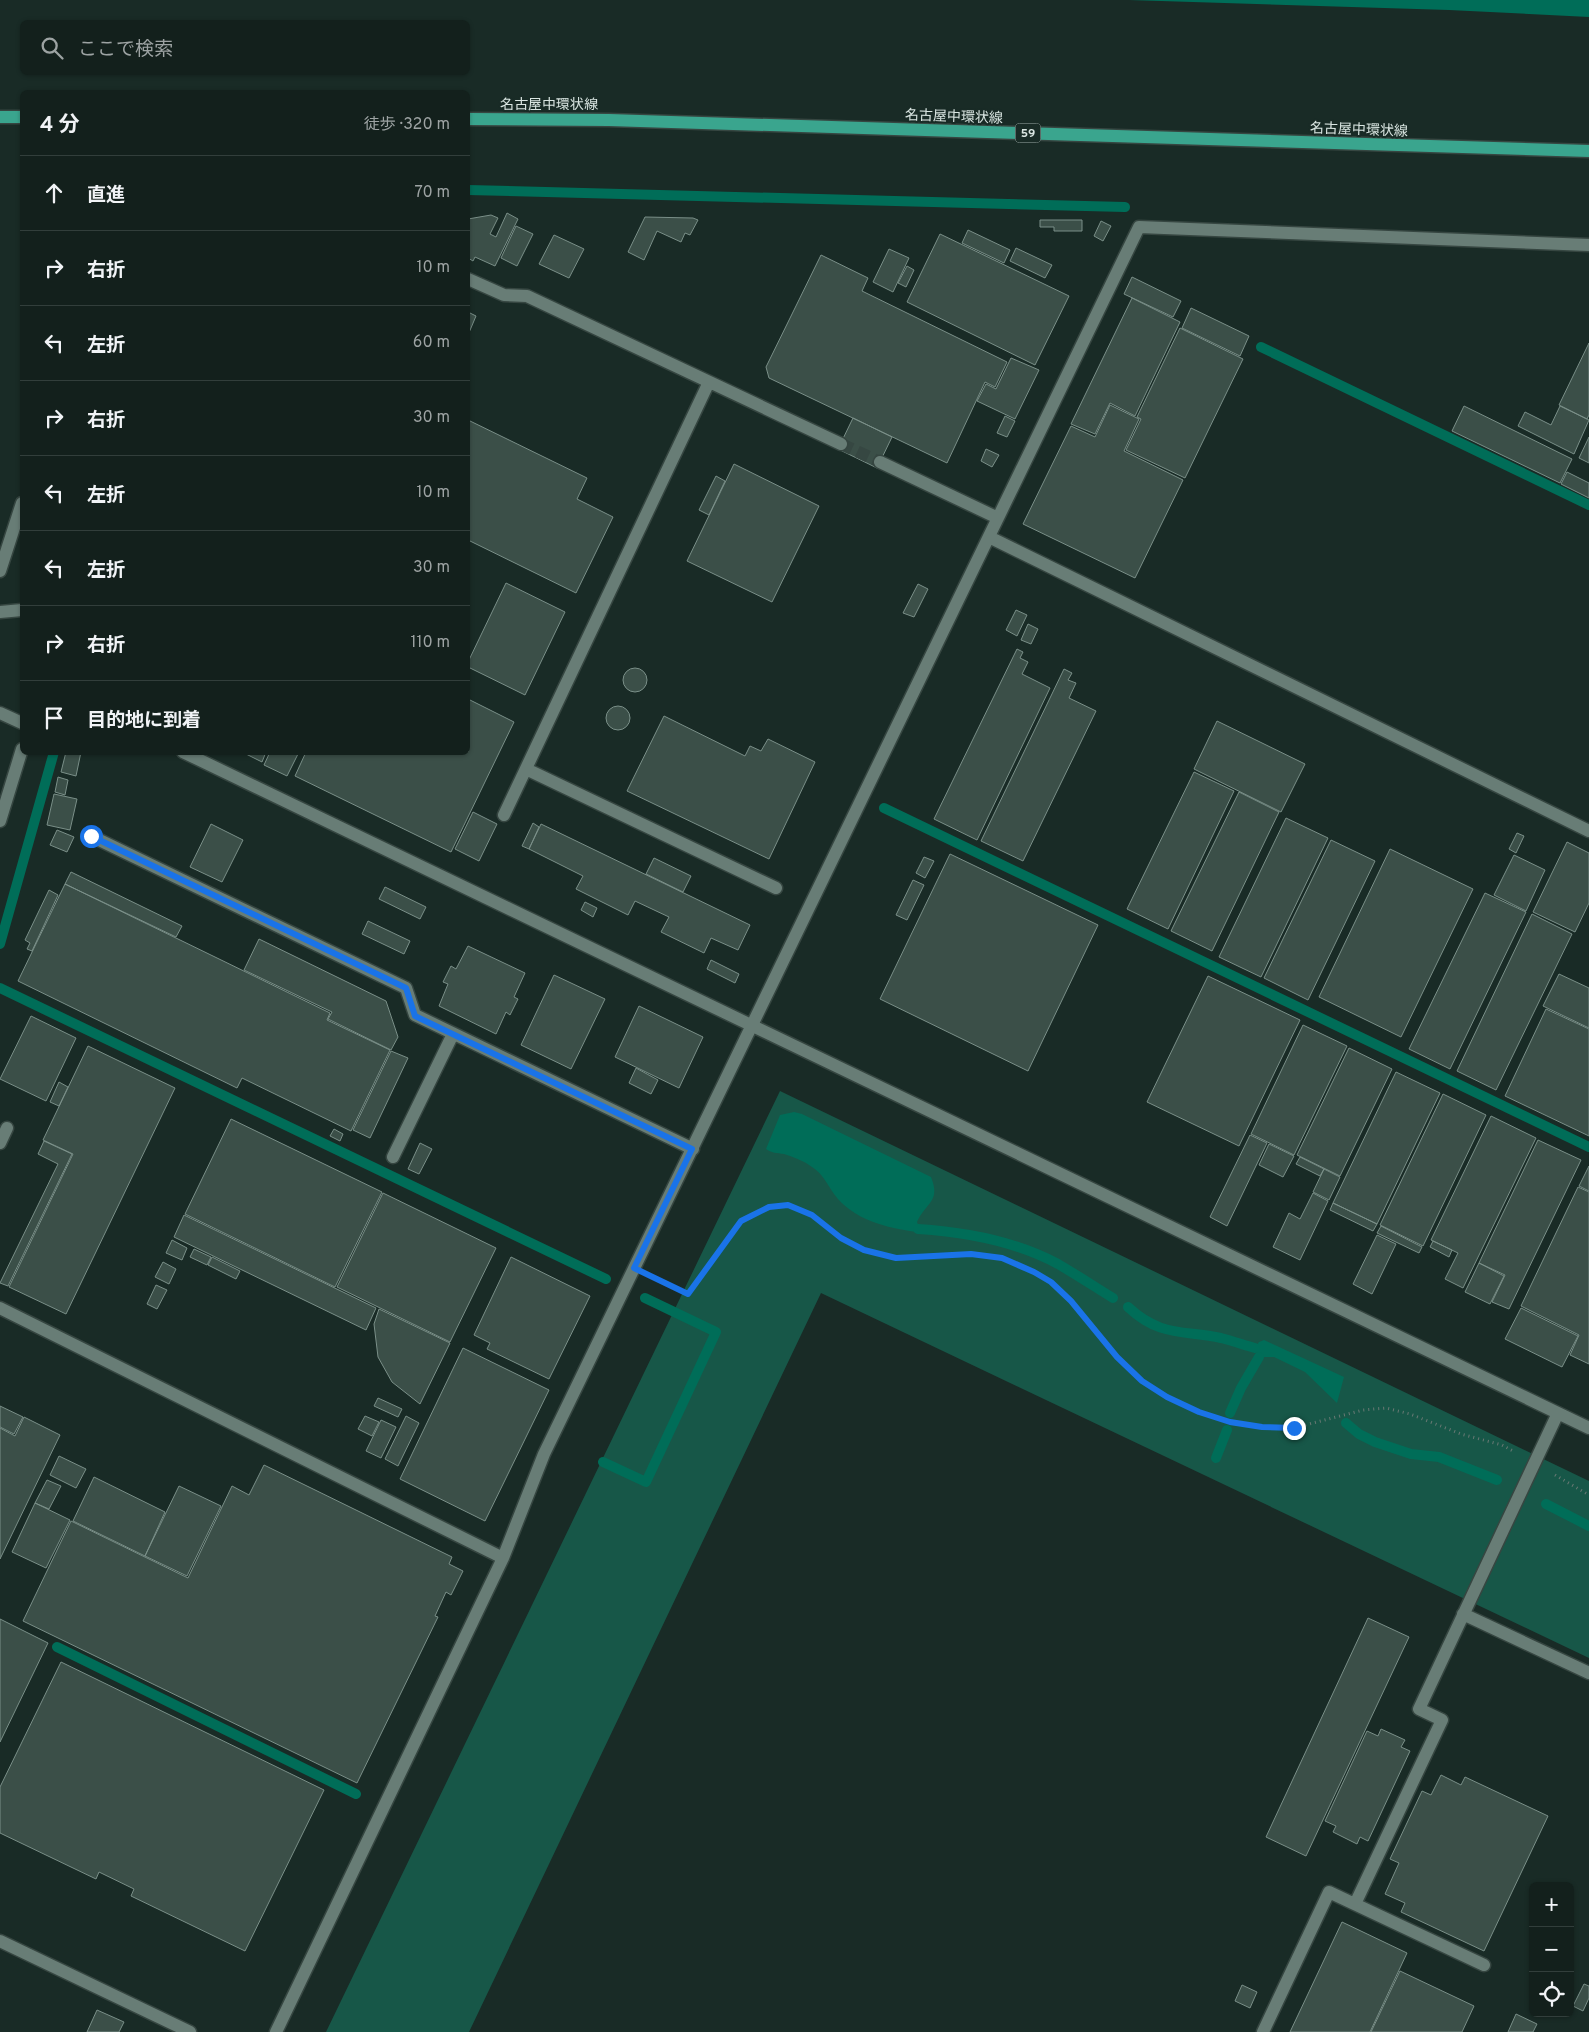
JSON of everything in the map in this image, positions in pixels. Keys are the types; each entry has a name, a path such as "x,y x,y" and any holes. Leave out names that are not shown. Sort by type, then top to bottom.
{"main road":[{"path":"0,117 20,117"},
{"name":"名古屋中環状線","path":"470,119 619,120 1589,151"}],"street":[{"path":"276,2032 503,1558 544,1454 1139,227 1589,245"},
{"path":"470,280 504,295 527,296 841,444"},
{"path":"504,815 709,382"},
{"path":"880,462 998,518"},
{"path":"0,571 20,509"},
{"path":"989,537 1589,831"},
{"path":"0,612 20,610"},
{"path":"0,713 20,722"},
{"path":"0,821 5,789 20,754"},
{"path":"189,755 1589,1428"},
{"path":"526,769 776,888"},
{"path":"91,836 406,988 415,1016 692,1149"},
{"path":"394,1157 453,1034"},
{"path":"0,1143 7,1128"},
{"path":"0,1308 503,1558"},
{"path":"1355,1904 1442,1720 1419,1709 1558,1413"},
{"path":"1463,1614 1589,1673"},
{"path":"1263,2032 1329,1892 1484,1965"},
{"path":"0,1941 190,2032"}],"path":[{"path":"634,1268 688,1294 741,1221 769,1207 788,1205 812,1215 841,1238 864,1250 896,1258 971,1254 1002,1258 1034,1272 1051,1282 1071,1301 1117,1357 1142,1381 1167,1397 1199,1412 1230,1422 1262,1427 1294,1428 1363,1410 1386,1408 1410,1414 1461,1434 1502,1445 1589,1495"}],"shaded area":[{"path":"1129,0 1589,0 1589,17 1449,10"},
{"path":"780,1091 1589,1481 1589,1658 821,1293 469,2032 326,2032"},
{"path":"794,1112 802,1114 931,1177 934,1185 933,1197 917,1222 919,1227 917,1232 883,1225 861,1216 842,1203 822,1176 812,1167 795,1158 766,1149 780,1115"},
{"path":"1264,1340 1344,1377 1337,1403 1305,1372 1274,1357 1259,1357 1255,1348 1259,1342"}],"building":[{"path":"507,213 518,219 495,266 475,257 473,261 470,259 470,219 491,215 498,218 490,234 496,237"},
{"path":"645,217 693,218 698,220 690,235 685,233 681,242 657,231 644,260 628,252"},
{"path":"1040,220 1082,220 1082,231 1054,231 1054,227 1040,227"},
{"path":"1101,221 1111,226 1103,241 1094,236"},
{"path":"516,226 533,234 517,266 501,258"},
{"path":"968,230 1010,250 1004,263 962,243"},
{"path":"940,234 1069,296 1035,365 907,302"},
{"path":"554,235 584,249 569,278 539,264"},
{"path":"1016,248 1052,265 1045,278 1010,261"},
{"path":"889,249 909,258 893,292 873,282"},
{"path":"821,255 868,278 862,291 1007,362 995,387 985,382 947,463 769,378 766,367"},
{"path":"907,266 914,270 906,287 898,283"},
{"path":"1132,277 1181,301 1173,317 1124,294"},
{"path":"1132,298 1180,322 1135,416 1110,403 1095,434 1071,424"},
{"path":"1191,308 1249,336 1240,356 1182,328"},
{"path":"470,313 476,316 470,330"},
{"path":"1180,328 1243,359 1185,478 1126,450 1141,419 1137,417"},
{"path":"1589,343 1589,415 1587,419 1559,405"},
{"path":"1011,358 1039,370 1015,419 977,401 986,384 996,389"},
{"path":"1110,405 1139,419 1124,451 1183,480 1135,578 1023,524 1071,426 1095,437"},
{"path":"1464,406 1572,459 1560,483 1452,431"},
{"path":"1560,406 1589,420 1574,454 1518,426 1525,412 1551,425"},
{"path":"1005,416 1015,421 1007,437 997,433"},
{"path":"853,418 892,437 877,468 838,449"},
{"path":"470,421 587,478 577,499 613,517 576,593 470,541"},
{"path":"1589,437 1589,463 1579,458"},
{"path":"986,449 999,455 992,467 981,461"},
{"path":"734,464 819,506 772,602 687,561"},
{"path":"1567,472 1589,483 1589,498 1561,484"},
{"path":"716,476 725,481 709,515 699,510"},
{"path":"506,583 565,612 525,695 470,668 470,658"},
{"path":"918,584 928,589 914,617 903,613"},
{"path":"1016,610 1027,615 1017,636 1006,630"},
{"path":"1028,624 1038,629 1031,644 1021,640"},
{"path":"1017,649 1023,652 1020,658 1028,662 1022,674 1050,688 977,840 934,819"},
{"path":"635,668 640,669 646,675 646,685 640,691 635,692 630,691 624,685 623,680 624,675 630,669"},
{"path":"1064,669 1072,673 1068,680 1076,683 1069,698 1096,711 1023,861 981,841"},
{"path":"470,700 514,722 451,852 295,776 305,755 470,755"},
{"path":"618,706 623,707 629,713 629,723 623,729 618,730 613,729 607,723 606,718 607,713 613,707"},
{"path":"664,716 745,756 750,746 761,751 768,739 815,762 769,859 627,791"},
{"path":"1217,721 1305,764 1281,812 1194,769"},
{"path":"65,755 80,755 76,776 61,772"},
{"path":"248,755 265,755 262,762"},
{"path":"269,755 298,755 287,776 264,765"},
{"path":"1194,772 1234,791 1168,929 1127,909"},
{"path":"58,777 68,780 65,795 55,792"},
{"path":"1239,792 1279,812 1212,951 1171,931"},
{"path":"54,794 77,799 70,830 47,825"},
{"path":"473,812 497,824 479,861 455,849"},
{"path":"1286,818 1328,838 1261,977 1219,957"},
{"path":"533,823 539,827 529,849 522,846"},
{"path":"211,824 243,840 222,882 190,867"},
{"path":"541,824 750,925 738,950 711,938 704,953 661,932 669,917 635,901 628,915 576,889 583,876 529,849"},
{"path":"57,830 74,837 67,852 50,845"},
{"path":"1517,833 1524,836 1516,853 1509,849"},
{"path":"1331,840 1375,861 1308,1000 1264,978"},
{"path":"1567,842 1589,853 1589,903 1575,932 1533,912"},
{"path":"1390,849 1473,889 1401,1037 1319,997"},
{"path":"950,854 1098,925 1028,1071 880,999"},
{"path":"1514,855 1545,870 1526,911 1494,895"},
{"path":"924,857 934,861 925,878 916,873"},
{"path":"654,858 691,876 683,892 646,874"},
{"path":"71,872 182,926 176,937 65,884"},
{"path":"913,880 924,885 907,920 896,915"},
{"path":"65,884 330,1013 327,1020 390,1050 351,1131 242,1078 237,1088 18,981"},
{"path":"385,887 426,907 420,919 379,899"},
{"path":"49,890 58,895 32,951 27,949 30,943 25,940"},
{"path":"1485,893 1526,912 1450,1069 1409,1049"},
{"path":"585,902 597,908 593,917 581,910"},
{"path":"1532,914 1572,934 1496,1090 1457,1071"},
{"path":"368,921 410,941 404,954 362,934"},
{"path":"259,939 386,1001 398,1037 391,1050 328,1019 332,1012 244,970"},
{"path":"468,946 525,973 514,997 518,999 510,1015 506,1012 496,1034 439,1006 448,984 443,982 451,966 456,969"},
{"path":"711,960 739,974 735,983 707,969"},
{"path":"1559,974 1589,988 1589,1028 1543,1006"},
{"path":"554,975 605,999 571,1069 521,1045"},
{"path":"1208,976 1300,1020 1239,1146 1147,1102"},
{"path":"639,1006 703,1037 679,1088 615,1057"},
{"path":"1546,1009 1589,1029 1589,1136 1505,1096"},
{"path":"31,1016 76,1038 46,1101 0,1079"},
{"path":"1303,1025 1347,1046 1294,1155 1251,1134"},
{"path":"88,1046 175,1088 66,1314 9,1287 73,1154 43,1140"},
{"path":"1349,1048 1392,1069 1340,1176 1297,1155"},
{"path":"391,1051 408,1058 370,1138 353,1130"},
{"path":"636,1068 658,1080 651,1094 629,1083"},
{"path":"1396,1072 1440,1093 1377,1224 1333,1203"},
{"path":"59,1082 68,1087 59,1106 50,1102"},
{"path":"1443,1094 1486,1115 1423,1246 1380,1225"},
{"path":"1491,1116 1536,1138 1463,1288 1445,1279 1458,1253 1431,1240"},
{"path":"231,1119 382,1192 335,1287 185,1214"},
{"path":"334,1129 343,1134 340,1141 330,1136"},
{"path":"1250,1135 1267,1143 1227,1226 1210,1217"},
{"path":"1538,1140 1581,1160 1509,1309 1492,1302 1505,1275 1479,1263"},
{"path":"44,1141 72,1154 8,1286 0,1283 58,1164 38,1154"},
{"path":"420,1143 432,1149 419,1174 408,1169"},
{"path":"1269,1144 1294,1156 1283,1177 1259,1165"},
{"path":"1300,1157 1324,1169 1320,1176 1296,1164"},
{"path":"1589,1166 1589,1191 1579,1186"},
{"path":"1324,1169 1340,1177 1329,1200 1313,1192"},
{"path":"1578,1187 1589,1192 1589,1364 1570,1355 1579,1335 1521,1306"},
{"path":"383,1193 496,1248 450,1342 337,1287"},
{"path":"1313,1193 1328,1201 1300,1260 1273,1247 1289,1213 1300,1219"},
{"path":"1333,1203 1377,1224 1373,1231 1330,1210"},
{"path":"184,1215 376,1308 366,1330 174,1237"},
{"path":"1381,1226 1422,1247 1419,1253 1377,1233"},
{"path":"1377,1235 1396,1244 1372,1294 1353,1284"},
{"path":"172,1240 187,1248 182,1260 166,1253"},
{"path":"1433,1241 1452,1250 1449,1257 1430,1247"},
{"path":"194,1249 211,1257 207,1265 190,1257"},
{"path":"212,1257 240,1271 236,1279 208,1265"},
{"path":"511,1257 590,1296 549,1379 487,1349 490,1343 474,1335"},
{"path":"163,1262 176,1269 169,1284 155,1277"},
{"path":"1479,1263 1504,1276 1490,1304 1465,1292"},
{"path":"156,1285 167,1290 157,1309 147,1304"},
{"path":"1521,1308 1578,1336 1562,1367 1505,1339"},
{"path":"379,1309 450,1343 420,1404 392,1382 378,1357 374,1324"},
{"path":"463,1348 549,1390 485,1521 400,1479"},
{"path":"378,1398 402,1409 398,1417 374,1406"},
{"path":"0,1406 23,1417 14,1434 0,1427"},
{"path":"365,1416 379,1422 372,1436 358,1429"},
{"path":"406,1416 419,1423 398,1466 385,1459"},
{"path":"24,1417 60,1435 0,1559 0,1428 15,1436"},
{"path":"381,1420 396,1427 381,1458 366,1451"},
{"path":"59,1456 86,1469 76,1488 50,1475"},
{"path":"264,1465 452,1557 449,1564 463,1571 451,1595 446,1592 435,1616 438,1617 357,1783 23,1621 71,1521 188,1578 232,1486 249,1495"},
{"path":"94,1477 165,1512 145,1556 73,1521"},
{"path":"47,1480 61,1486 49,1509 35,1503"},
{"path":"179,1486 221,1506 187,1576 145,1556"},
{"path":"35,1503 70,1520 46,1568 12,1552"},
{"path":"1368,1618 1409,1637 1306,1856 1266,1837"},
{"path":"0,1619 48,1643 0,1742"},
{"path":"61,1662 324,1790 245,1951 131,1896 134,1889 99,1872 96,1879 0,1833 0,1787"},
{"path":"1381,1729 1405,1740 1401,1747 1410,1751 1368,1841 1360,1837 1357,1844 1333,1832 1336,1826 1325,1821 1367,1731 1378,1736"},
{"path":"1441,1775 1461,1785 1465,1777 1548,1816 1484,1951 1401,1912 1405,1903 1385,1894 1399,1863 1390,1859 1422,1791 1431,1795"},
{"path":"1342,1922 1407,1953 1370,2032 1290,2032"},
{"path":"1400,1971 1474,2006 1462,2032 1371,2032"},
{"path":"1584,1984 1589,1986 1589,1998 1583,2011 1574,2006"},
{"path":"1242,1985 1257,1992 1250,2008 1235,2001"},
{"path":"97,2010 124,2022 119,2032 87,2032"},
{"path":"1516,2014 1537,2024 1533,2032 1508,2032"}],"waterway":[{"path":"470,190 1125,207"},
{"path":"1261,347 1589,505"},
{"path":"0,944 53,755"},
{"path":"884,808 1589,1147"},
{"path":"0,988 606,1279"},
{"path":"918,1229 972,1235 1025,1249 1058,1264 1113,1298"},
{"path":"603,1462 646,1482 716,1332 645,1298"},
{"path":"1128,1307 1140,1317 1161,1328 1221,1338 1255,1348"},
{"path":"1230,1413 1241,1388 1259,1357"},
{"path":"1346,1423 1359,1434 1375,1442 1411,1454 1439,1457 1497,1480"},
{"path":"1216,1458 1227,1430"},
{"path":"1546,1504 1589,1526"},
{"path":"57,1647 356,1794"}],"tunnel":[{"path":"841,444 880,462"}],"route":[{"path":"91,836 406,988 415,1016 692,1149 634,1268 688,1294 741,1221 769,1207 788,1205 812,1215 841,1238 864,1250 896,1258 971,1254 1002,1258 1034,1272 1051,1282 1071,1301 1117,1357 1142,1381 1167,1397 1199,1412 1230,1422 1262,1427 1294,1428"}]}
